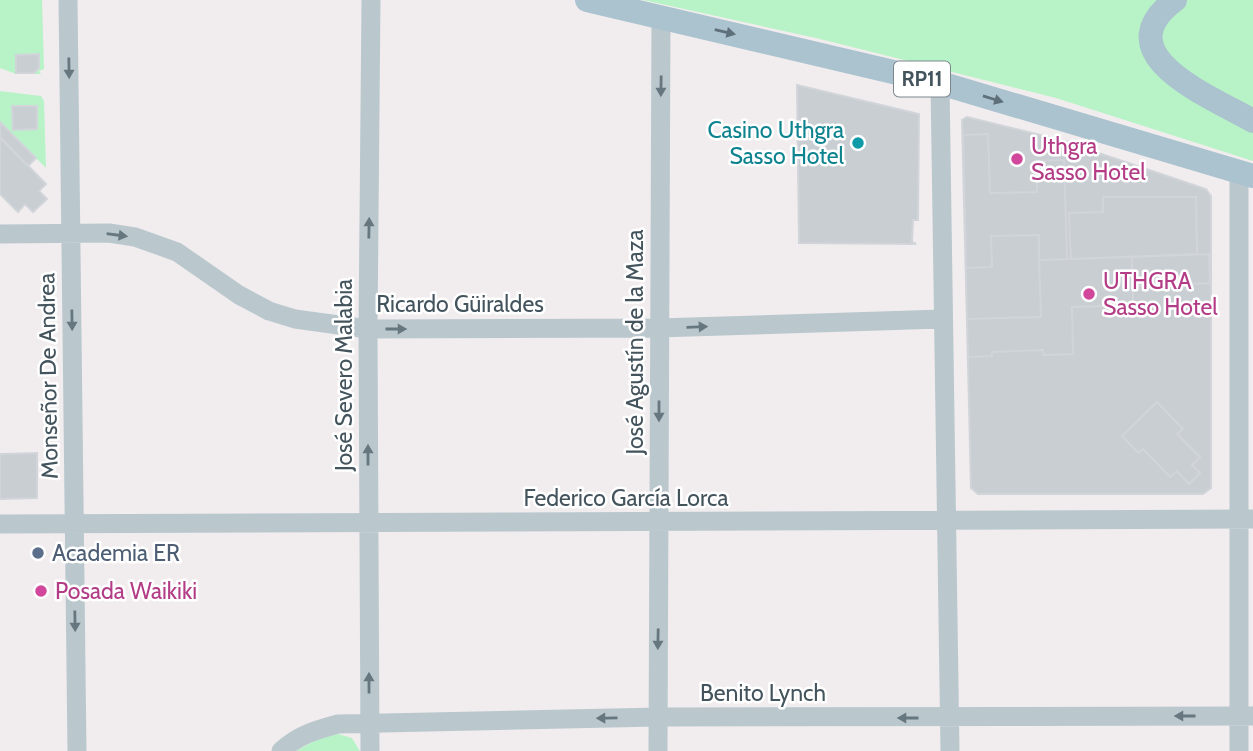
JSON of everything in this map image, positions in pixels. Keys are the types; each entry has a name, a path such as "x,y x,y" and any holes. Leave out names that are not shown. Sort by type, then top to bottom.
{"main road":[{"name":"RP11","path":"587,0 940,83 1246,174"},
{"path":"1174,0 1152,24 1149,33 1153,54 1169,71 1253,121"}],"street":[{"name":"Monseñor De Andrea","path":"68,0 78,751"},
{"name":"José Severo Malabia","path":"370,751 368,330 371,0"},
{"name":"José Agustín de la Maza","path":"658,751 661,18"},
{"path":"940,83 950,751"},
{"path":"1239,751 1246,716 1246,174"},
{"name":"Ricardo Güiraldes","path":"0,234 109,233 156,243 194,262 239,295 269,311 304,321 368,330 658,328 942,319"},
{"name":"Federico García Lorca","path":"0,524 1246,519"},
{"name":"Benito Lynch","path":"281,751 313,730 338,724 658,717 1246,716"}],"green space":[{"path":"0,0 42,0 44,69 39,71 41,74 16,74 0,68"},
{"path":"643,0 1164,0 1141,37 1253,132 1253,161 1056,98 816,38"},
{"path":"1187,0 1253,0 1253,111 1166,58 1160,24"},
{"path":"0,91 41,96 44,101 46,168 0,122"},
{"path":"338,734 352,738 360,751 296,751 318,739"}],"building":[{"path":"39,54 39,68 34,73 16,73 16,55"},
{"name":"Casino Uthgra Sasso Hotel","path":"797,85 919,114 918,220 913,220 912,242 916,244 799,243"},
{"path":"12,106 37,106 37,129 13,130"},
{"name":"UTHGRA Sasso Hotel","path":"967,117 1069,142 1068,147 1081,147 1206,189 1211,196 1211,488 1203,494 978,494 971,488 962,120"},
{"path":"0,122 36,158 28,166 0,138"},
{"path":"988,134 990,193 1037,192 1036,161 1064,160 1067,259 1039,260 1039,235 991,236 992,267 966,268 963,135"},
{"path":"0,137 46,184 39,191 47,199 33,212 25,204 18,212 0,194"},
{"path":"1103,197 1196,197 1197,254 1071,259 1069,213 1103,212"},
{"path":"1209,254 1210,283 1132,286 1132,257"},
{"path":"1132,257 1133,305 1072,307 1073,354 1044,355 1043,350 992,352 992,356 968,357 967,319 1041,317 1039,260"},
{"path":"1157,402 1183,429 1177,434 1200,457 1192,465 1200,473 1189,484 1177,471 1170,477 1143,449 1138,453 1122,436"},
{"path":"37,453 37,498 0,499 0,454"}],"place":[{"name":"Casino Uthgra Sasso Hotel","path":"858,143"},
{"name":"Uthgra Sasso Hotel","path":"1017,159"},
{"name":"UTHGRA Sasso Hotel","path":"1089,294"},
{"name":"Academia ER","path":"38,553"},
{"name":"Posada Waikiki","path":"41,591"}]}
